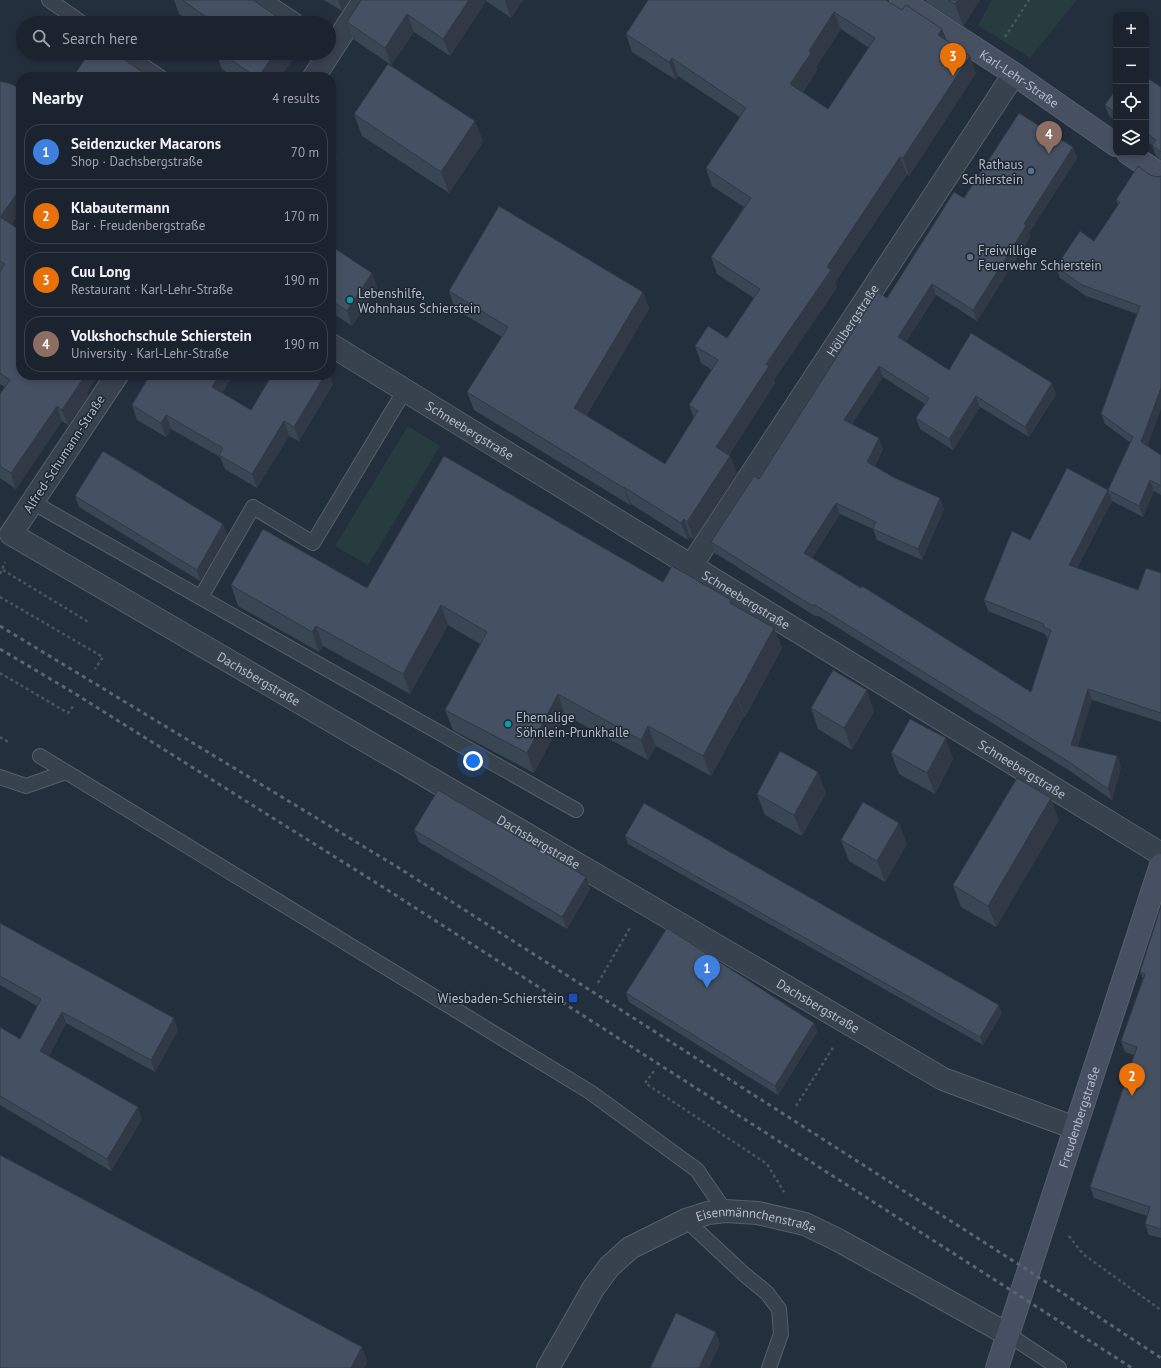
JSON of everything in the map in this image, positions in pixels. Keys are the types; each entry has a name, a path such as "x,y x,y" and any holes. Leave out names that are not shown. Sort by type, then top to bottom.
{"street":[{"path":"257,0 281,16"},
{"path":"336,41 364,0"},
{"name":"Karl-Lehr-Straße","path":"901,0 1014,74 1113,143"},
{"path":"317,72 324,60"},
{"name":"Höllbergstraße","path":"691,566 1014,74"},
{"path":"1132,156 1161,175"},
{"name":"Schneebergstraße","path":"336,348 1161,854"},
{"name":"Alfred-Schumann-Straße","path":"6,532 32,502 114,380"},
{"name":"Dachsbergstraße","path":"6,532 644,903 942,1079 1075,1128"},
{"name":"Freudenbergstraße","path":"997,1368 1161,865"},
{"name":"Eisenmännchenstraße","path":"548,1368 593,1288 609,1267 630,1248 686,1220 708,1213 725,1210 758,1213 805,1224 838,1240 1009,1335"}],"lane":[{"path":"49,0 72,16"},
{"path":"135,60 153,72"},
{"path":"201,597 253,507 313,543 405,390"},
{"path":"32,502 576,810"},
{"path":"40,756 590,1092 696,1170 725,1210"},
{"path":"0,778 26,786 66,772"},
{"path":"686,1220 744,1275 767,1293 779,1309 781,1334 769,1368"},
{"path":"1009,1335 1059,1368"}],"path":[{"path":"1002,41 1029,0"},
{"path":"0,574 2,570 90,623"},
{"path":"0,597 103,656 95,669"},
{"path":"0,673 68,713 74,705"},
{"path":"0,737 10,742"},
{"path":"598,983 644,903"},
{"path":"796,1106 848,1023"},
{"path":"654,1071 645,1083 767,1164 805,1224"},
{"path":"1048,1210 1083,1254 1161,1310"}],"green space":[{"path":"992,0 1077,0 1030,58 978,25"},
{"path":"408,426 440,446 368,565 335,546"}],"building":[{"path":"182,0 253,0 276,16 205,16"},
{"path":"361,0 469,0 443,39 407,14 385,48 347,22"},
{"path":"648,0 886,0 902,10 906,5 942,29 938,35 970,56 903,158 900,157 827,267 831,270 766,364 769,366 716,447 730,456 687,522 684,519 681,523 467,392 508,327 449,291 499,206 643,292 574,408 665,464 698,411 689,405 718,360 695,346 708,326 727,338 760,289 711,257 751,198 706,168 746,108 672,58 669,62 626,34","holes":["834,12 875,38 828,109 790,84 811,53 809,51"]},
{"path":"948,0 958,0 955,4"},
{"path":"84,60 124,60 142,72 76,72"},
{"path":"231,60 270,60 262,72 249,72"},
{"path":"388,64 475,121 441,172 354,114"},
{"path":"1149,79 1161,87 1161,152 1152,145 1156,140 1149,135"},
{"path":"0,81 16,86 16,195 0,217"},
{"path":"1113,93 1113,111 1105,105"},
{"path":"1019,113 1073,147 1024,224 1026,226 973,310 932,284 898,337 949,370 971,333 1052,383 1025,427 976,396 949,439 916,418 929,398 879,366 844,420 879,438 867,462 895,478 940,498 918,549 873,529 876,522 836,503 804,553 861,588 862,586 1031,692 1051,630 1043,627 1044,624 984,600 1012,531 1030,540 1067,468 1108,490 1069,565 1138,590 1146,568 1161,573 1161,713 1088,689 1071,745 1117,756 1108,789 1066,760 815,605 811,605 711,542 754,476 759,479 878,292 887,298 954,192 964,198"},
{"path":"1138,166 1150,175 1157,177 1161,176 1161,388 1141,442 1161,455 1161,486 1150,480 1139,506 1108,490 1133,437 1101,414 1140,306 1082,285 1056,267 1080,231 1094,241 1120,202 1116,200"},
{"path":"0,217 16,228 16,380 82,380 62,410 57,406 11,473 0,466 0,394 10,380 0,373 0,272 5,264 0,261"},
{"path":"336,249 372,273 347,311 336,303"},
{"path":"147,380 216,380 212,387 251,410 269,380 322,380 294,427 284,421 252,474 219,455 223,448 166,415 161,423 132,405"},
{"path":"103,451 223,524 197,570 75,496"},
{"path":"444,456 663,582 672,566 731,600 730,603 774,628 703,756 648,726 641,740 558,694 527,753 445,710 487,632 441,605 403,674 316,626 312,632 231,585 263,529 367,588"},
{"path":"833,670 867,690 844,728 811,708"},
{"path":"910,719 946,738 927,773 891,753"},
{"path":"780,751 818,772 794,815 757,794"},
{"path":"1017,778 1051,798 988,906 953,885"},
{"path":"438,790 586,877 562,917 414,830"},
{"path":"863,802 899,823 877,861 841,840"},
{"path":"644,803 999,1005 980,1037 625,836"},
{"path":"1161,906 1161,1229 1145,1224 1150,1207 1090,1187 1137,1047 1121,1041 1145,974 1140,972"},
{"path":"0,923 174,1018 151,1060 62,1012 40,1051 138,1107 107,1159 0,1096 0,1027 20,1039 41,999 0,976"},
{"path":"667,928 814,1023 775,1086 626,993"},
{"path":"0,1155 362,1347 351,1368 0,1368"},
{"path":"676,1313 716,1332 699,1368 650,1368"}],"railway":[{"path":"0,626 399,868 1029,1271 1161,1358"},
{"path":"0,649 74,693 386,889 1132,1368"}],"place":[{"name":"Cuu Long","path":"953,76"},
{"name":"Volkshochschule Schierstein","path":"1049,154"},
{"name":"Rathaus Schierstein","path":"1031,171"},
{"name":"Freiwillige Feuerwehr Schierstein","path":"970,257"},
{"name":"Lebenshilfe, Wohnhaus Schierstein","path":"350,300"},
{"name":"Ehemalige Söhnlein-Prunkhalle","path":"508,724"},
{"name":"Seidenzucker Macarons","path":"707,988"},
{"name":"Wiesbaden-Schierstein","path":"573,998"},
{"name":"Klabautermann","path":"1132,1096"}]}
